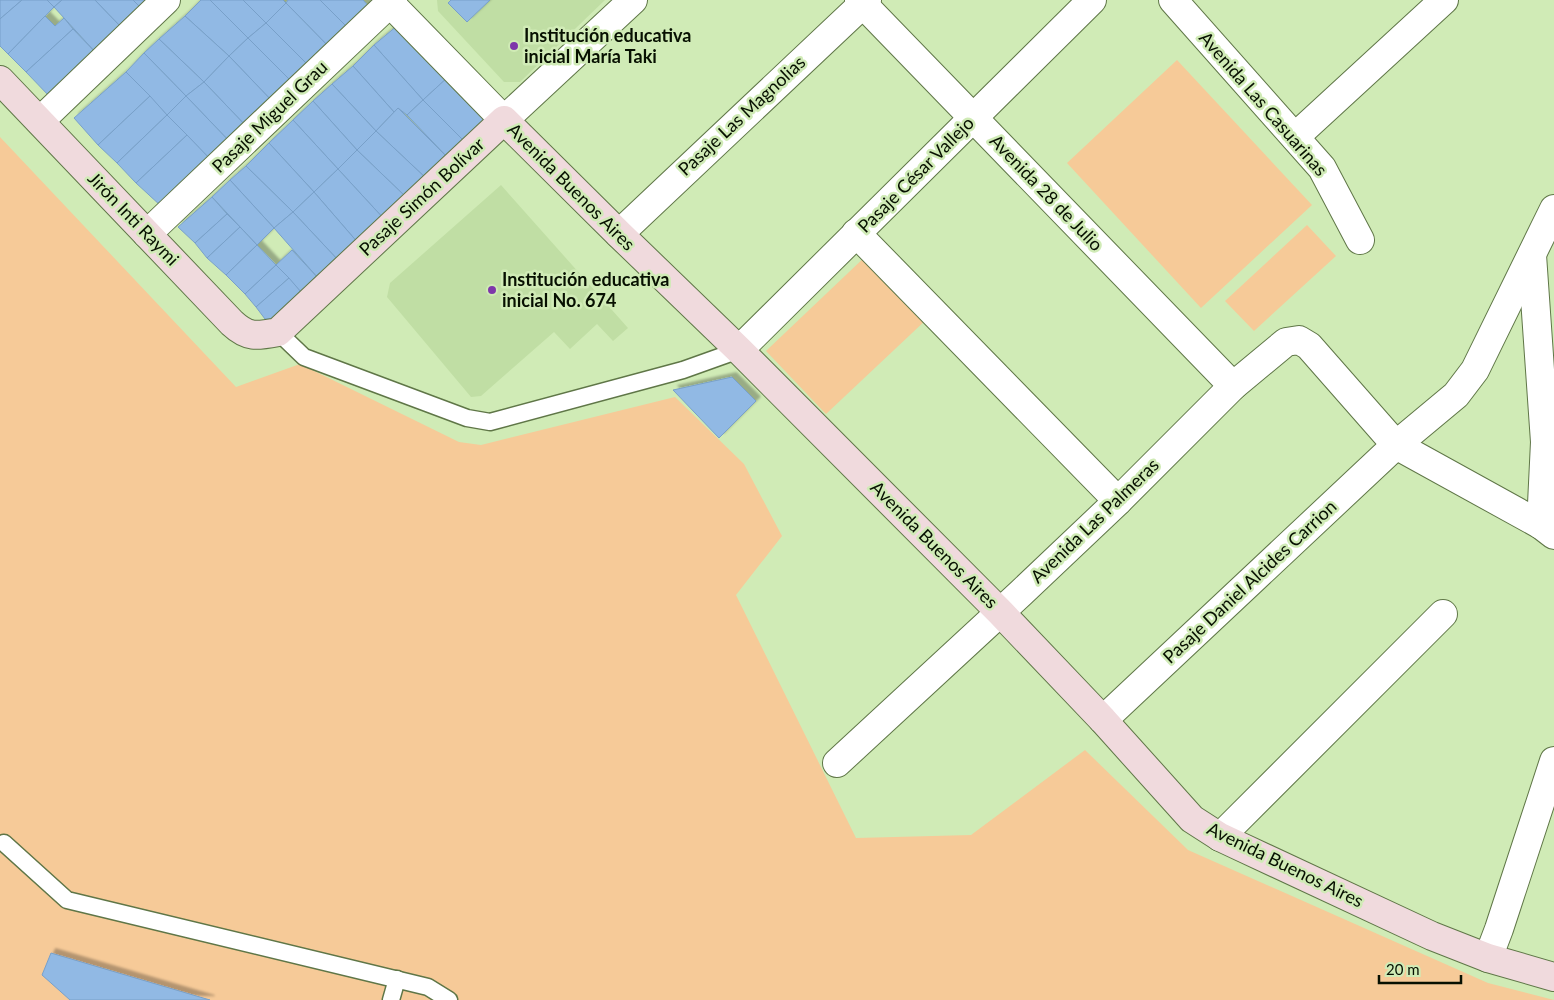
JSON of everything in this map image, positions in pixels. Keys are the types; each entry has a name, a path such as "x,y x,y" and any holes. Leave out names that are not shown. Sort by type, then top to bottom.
{"street":[{"path":"40,121 166,0"},
{"name":"Pasaje Simón Bolívar","path":"278,332 632,0"},
{"name":"Pasaje César Vallejo","path":"739,350 1092,0"},
{"name":"Avenida Las Casuarinas","path":"1173,0 1322,168 1360,240"},
{"path":"1295,137 1444,0"},
{"name":"Avenida Buenos Aires","path":"390,1 504,120 739,350 1000,612 1103,720 1192,819 1220,837 1423,932 1488,958 1554,977"},
{"name":"Pasaje Miguel Grau","path":"148,234 390,1"},
{"name":"Avenida 28 de Julio","path":"863,1 1234,386"},
{"name":"Pasaje Las Magnolias","path":"619,234 863,1"},
{"name":"Jirón Inti Raymi","path":"0,80 243,333 258,336 278,332"},
{"name":"Pasaje Daniel Alcides Carrion","path":"1103,720 1396,445 1456,395 1475,370 1554,209"},
{"path":"856,234 1118,501"},
{"path":"1532,254 1544,442 1547,530"},
{"name":"Avenida Las Palmeras","path":"837,763 1118,501 1234,386 1286,342 1299,340 1309,346 1396,445"},
{"path":"1396,445 1547,530"},
{"path":"1220,837 1443,614"},
{"path":"1488,958 1554,761"}],"lane":[{"path":"278,332 304,357 468,418 490,422 682,370 739,350"},
{"path":"4,843 67,900 428,987 449,1000"},
{"path":"391,1000 397,979"}],"shaded area":[{"name":"Institución educativa inicial María Taki","path":"437,0 605,0 520,82 504,82 438,11"},
{"path":"1177,60 1312,205 1201,308 1067,163"},
{"path":"0,137 236,387 300,364 459,442 481,445 675,397 744,464 782,536 736,595 856,838 971,835 1085,750 1188,850 1488,983 1554,1000 0,1000"},
{"name":"Institución educativa inicial No. 674","path":"501,185 628,328 613,341 597,324 570,349 554,332 481,396 471,397 387,297 390,283"},
{"path":"1307,225 1336,256 1254,331 1225,301"},
{"path":"868,254 928,318 826,414 766,351"}],"building":[{"path":"0,0 22,0 0,19"},
{"path":"22,0 47,0 54,7 8,54 0,46 0,19"},
{"path":"47,0 62,0 54,7"},
{"path":"62,0 95,0 123,29 97,54 54,7"},
{"path":"95,0 133,0 143,10 123,29"},
{"path":"133,0 153,0 143,10"},
{"path":"201,0 210,0 248,38 229,56 185,16"},
{"path":"210,0 243,0 266,23 248,38"},
{"path":"243,0 283,0 286,3 266,23"},
{"path":"288,0 320,0 351,31 331,49 286,3"},
{"path":"320,0 363,0 373,11 351,31"},
{"path":"451,0 490,0 467,22 448,3"},
{"path":"286,3 331,49 310,67 266,23"},
{"path":"45,16 55,26 64,18 73,29 26,72 8,54"},
{"path":"185,16 229,56 204,82 159,39"},
{"path":"266,23 310,67 293,83 248,38"},
{"path":"398,25 448,77 423,100 374,45"},
{"path":"73,29 97,54 51,98 26,72"},
{"path":"248,38 293,83 273,102 229,56"},
{"path":"159,39 204,82 186,96 144,53"},
{"path":"374,45 423,100 407,115 398,108 394,112 353,66"},
{"path":"144,53 186,96 167,115 126,72"},
{"path":"229,56 273,102 247,127 204,82"},
{"path":"353,66 394,112 376,131 332,84"},
{"path":"126,72 150,96 98,145 74,118"},
{"path":"448,77 493,121 468,145 423,100"},
{"path":"204,82 247,127 231,143 186,96"},
{"path":"332,84 376,131 357,150 313,101"},
{"path":"150,96 167,115 117,163 98,145"},
{"path":"186,96 231,143 211,160 167,115"},
{"path":"423,100 468,145 451,161 407,115"},
{"path":"313,101 357,150 338,169 293,120"},
{"path":"398,108 451,161 429,181 376,131"},
{"path":"167,115 187,135 136,183 117,163"},
{"path":"293,120 338,169 314,192 269,143"},
{"path":"376,131 429,181 408,199 357,150"},
{"path":"187,135 211,160 161,206 136,183"},
{"path":"269,143 314,192 293,212 246,166"},
{"path":"357,150 408,199 385,220 338,169"},
{"path":"246,166 293,212 274,228 230,180"},
{"path":"338,169 385,220 359,244 314,192"},
{"path":"230,180 274,228 257,245 212,197"},
{"path":"314,192 359,244 338,260 293,212"},
{"path":"212,197 227,214 195,243 178,227"},
{"path":"293,212 338,260 318,278 274,228"},
{"path":"227,214 240,227 207,258 195,243"},
{"path":"240,227 257,245 226,275 207,258"},
{"path":"257,245 276,265 245,294 226,275"},
{"path":"292,250 318,278 301,292 276,265"},
{"path":"276,265 289,278 256,307 245,294"},
{"path":"289,278 301,292 272,319 265,319 256,307"},
{"path":"732,377 756,401 719,438 673,390"},
{"path":"51,953 210,1000 70,1000 42,975"}],"place":[{"name":"Institución educativa inicial María Taki","path":"514,46"},
{"name":"Institución educativa inicial No. 674","path":"492,290"}]}
